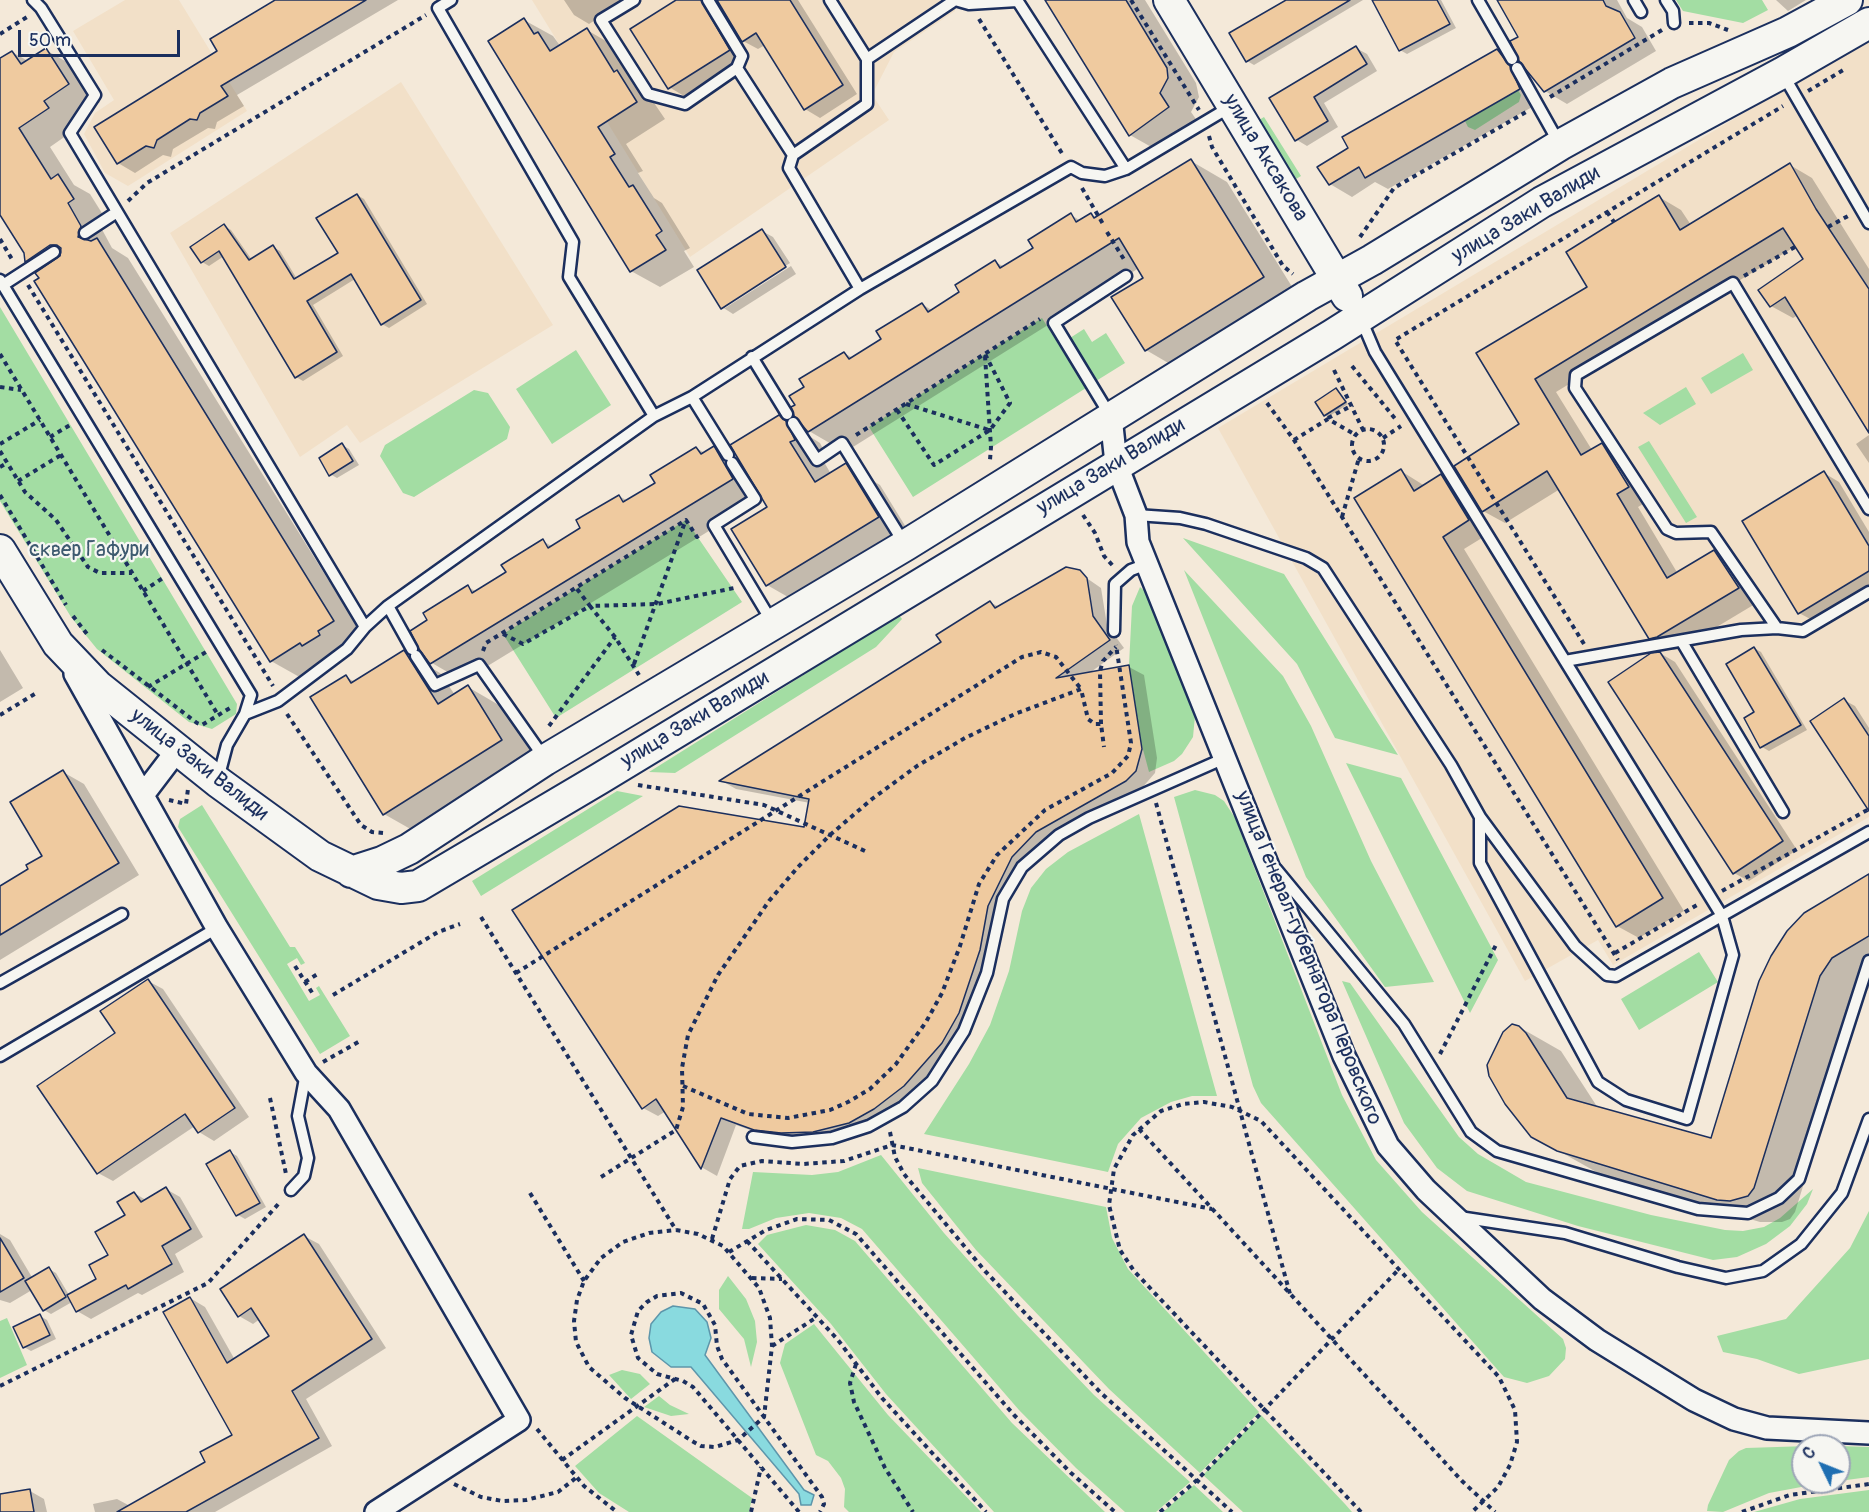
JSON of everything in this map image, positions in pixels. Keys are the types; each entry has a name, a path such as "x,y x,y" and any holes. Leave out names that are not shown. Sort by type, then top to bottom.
{"main road":[{"name":"улица Аксакова","path":"1169,0 1360,316"},
{"name":"улица Заки Валиди","path":"351,872 397,856 539,751 768,613 906,545 1307,296 1338,280 1560,145 1672,83 1788,32 1847,0"},
{"name":"улица Заки Валиди","path":"0,550 58,644 98,686 218,782 320,856 351,872 391,888 418,886 1360,316 1542,202 1789,86 1869,23"}],"street":[{"name":"улица Генерал-губернатора Перовского","path":"1111,417 1116,463 1137,515 1138,542 1268,860 1344,1056 1374,1122 1401,1163 1453,1216 1542,1299 1574,1323 1710,1409 1767,1428 1869,1433"},
{"path":"58,644 217,928 314,1068 526,1420 376,1512"},
{"path":"143,795 178,749"}],"lane":[{"path":"33,0 41,8 95,95 70,133 365,627"},
{"path":"451,0 438,8 573,242 569,278 654,416"},
{"path":"634,0 602,20 648,94 685,104 737,68 742,56 708,0"},
{"path":"830,0 867,59 867,104 793,155 789,168 860,289"},
{"path":"867,59 955,0 969,4 1017,0 1126,170"},
{"path":"1478,0 1560,145"},
{"path":"1634,0 1641,12"},
{"path":"1666,0 1673,11 1674,23"},
{"path":"737,68 793,155"},
{"path":"1789,86 1869,223"},
{"path":"245,714 278,701 347,649 365,627 388,606 654,416 692,397 860,289 1071,167 1082,173 1105,176 1126,170 1233,105"},
{"path":"85,232 117,212"},
{"path":"54,252 21,274 2,282 251,695 245,714 226,745 218,782"},
{"path":"1111,417 1054,323 1122,273"},
{"path":"1777,628 1711,532 1676,533 1668,530 1574,384 1580,372 1734,283 1869,509"},
{"path":"1360,316 1375,352 1722,916 1733,955 1687,1119 1626,1100 1598,1082 1480,863 1479,817"},
{"path":"753,357 817,460 842,443 906,545"},
{"path":"692,397 755,500 714,525 768,613"},
{"path":"1137,515 1171,517 1206,524 1306,558 1323,568 1451,765 1479,817 1575,946 1607,975 1616,976 1869,832"},
{"path":"1114,631 1114,588 1124,574 1147,564"},
{"path":"1565,661 1742,630 1777,628 1793,632 1809,630 1869,592"},
{"path":"388,606 435,685 479,665 539,751"},
{"path":"1682,642 1783,812"},
{"path":"753,1137 792,1142 822,1140 850,1133 903,1107 932,1081 955,1049 981,992 1004,899 1022,867 1059,835 1089,818 1225,758"},
{"path":"1268,860 1404,1024 1471,1132 1497,1151 1698,1209 1748,1213 1779,1198 1799,1179 1869,961"},
{"path":"0,983 122,914"},
{"path":"0,1056 217,928"},
{"path":"291,1190 304,1176 308,1158 298,1116 314,1068"},
{"path":"1453,1216 1564,1233 1678,1267 1726,1278 1763,1271 1801,1244 1842,1193 1869,1119"}],"path":[{"path":"1131,0 1206,122 1212,147 1282,266 1294,275"},
{"path":"969,4 1071,167 1102,224"},
{"path":"117,212 147,183 438,8"},
{"path":"1359,237 1394,189 1674,23 1709,22 1734,32"},
{"path":"1592,657 1395,340 1607,212 1789,86 1851,66"},
{"path":"1828,227 1860,209"},
{"path":"1607,212 1614,222"},
{"path":"1107,232 1127,264 1122,273"},
{"path":"0,239 271,683 278,701 361,825 368,831"},
{"path":"1734,283 1795,247"},
{"path":"842,443 1042,318"},
{"path":"0,354 218,715"},
{"path":"985,354 990,460"},
{"path":"897,410 934,465 990,430 1010,403 985,354"},
{"path":"1352,366 1406,435"},
{"path":"1334,370 1353,405 1363,430"},
{"path":"0,387 22,390"},
{"path":"1267,402 1294,440 1624,970"},
{"path":"906,404 990,430"},
{"path":"1294,440 1353,405"},
{"path":"50,437 83,417"},
{"path":"1328,419 1356,435"},
{"path":"0,444 40,420"},
{"path":"1383,438 1401,426"},
{"path":"1363,430 1375,430 1383,438 1385,448 1379,458 1369,462 1359,458 1353,450 1356,435 1363,430"},
{"path":"0,451 30,498 57,520 88,567 100,573 132,573"},
{"path":"18,482 61,455"},
{"path":"1342,517 1359,458"},
{"path":"0,467 7,463"},
{"path":"0,495 74,617 92,639"},
{"path":"1082,515 1095,533 1104,556 1124,574"},
{"path":"686,520 697,537 714,525"},
{"path":"479,665 486,643 686,520"},
{"path":"634,665 686,520"},
{"path":"122,557 155,537"},
{"path":"143,591 176,571"},
{"path":"502,634 523,644 590,606 657,604 738,587 768,613"},
{"path":"577,589 615,637 639,676"},
{"path":"682,1085 748,1114 788,1118 830,1110 848,1102 870,1089 896,1064 926,1022 942,993 960,946 979,884 997,855 1045,810 1112,773 1128,756 1131,743 1114,631"},
{"path":"539,751 556,718 615,637"},
{"path":"148,687 220,644"},
{"path":"97,645 196,723 202,725 237,704"},
{"path":"1104,747 1100,671 1105,658 1116,646"},
{"path":"516,973 1032,653 1041,652 1056,657 1081,688 1088,719 1095,724 1101,724"},
{"path":"601,1177 676,1130 683,1107 682,1068 688,1035 718,975 769,901 830,835 872,799 917,766 965,738 1015,714 1081,688"},
{"path":"0,715 38,692"},
{"path":"646,786 764,805 865,851"},
{"path":"1156,803 1291,1294"},
{"path":"1615,953 1869,809"},
{"path":"481,917 676,1230"},
{"path":"333,995 438,932 460,924"},
{"path":"1432,1070 1497,943"},
{"path":"296,966 313,994"},
{"path":"305,982 319,973"},
{"path":"314,1068 360,1041"},
{"path":"0,1386 208,1283 291,1190 270,1098"},
{"path":"1361,1512 1264,1410 1128,1262 1120,1250 1111,1222 1110,1188 1119,1157 1138,1129 1154,1116 1183,1104 1204,1102 1240,1110 1268,1127 1499,1377 1511,1399 1517,1422 1514,1454 1498,1487 1472,1512"},
{"path":"888,1116 892,1145 904,1174 985,1271 1100,1392 1232,1512"},
{"path":"1138,1129 1484,1502 1496,1512"},
{"path":"712,1239 730,1179 740,1166 762,1161 803,1164 844,1161 892,1145 1212,1209"},
{"path":"530,1193 584,1281"},
{"path":"729,1252 778,1224 807,1218 836,1223 856,1234 1014,1415 1071,1473 1115,1512"},
{"path":"676,1230 712,1239 729,1252 752,1278 767,1307 772,1346 764,1417 738,1440 716,1447 701,1446 637,1407 597,1375 578,1350 574,1321 577,1300 584,1281 601,1258 623,1242 649,1233 676,1230"},
{"path":"747,1241 817,1317 882,1398 986,1512"},
{"path":"1160,1512 1197,1479 1399,1269"},
{"path":"752,1278 782,1279"},
{"path":"799,1512 693,1387 646,1368 633,1347 631,1335 638,1311 657,1296 669,1293 693,1297 707,1309 715,1325 717,1346 722,1359 822,1497 824,1504 820,1512"},
{"path":"772,1346 817,1317"},
{"path":"856,1364 850,1383 854,1402 879,1456 913,1512"},
{"path":"562,1460 675,1378"},
{"path":"526,1420 577,1478 597,1498 617,1512"},
{"path":"751,1512 761,1467"},
{"path":"439,1473 470,1493 502,1501 548,1496 558,1492 577,1478"},
{"path":"1742,1512 1790,1495 1869,1484"}],"shaded area":[{"path":"125,0 179,0 247,111 128,186 105,173 84,134 95,113 114,100 73,31"},
{"path":"532,0 955,0 955,11 894,52 875,89 875,99 889,120 690,257"},
{"path":"1869,38 1869,817 1613,965 1598,940 1525,981 1218,428","holes":["1754,647 1768,671 1739,687 1726,664"]},
{"path":"401,82 553,325 360,443 347,425 300,457 170,233"}],"green space":[{"path":"1676,0 1762,0 1768,10 1743,23 1683,11"},
{"path":"1518,90 1521,95 1519,102 1475,130 1468,127 1465,121"},
{"path":"1264,117 1301,176 1296,179 1259,120"},
{"name":"сквер Гафури","path":"0,307 237,704 236,714 212,729 189,722 97,649 71,617 0,501"},
{"path":"1042,318 1086,388 913,497 869,427"},
{"path":"1084,329 1092,342 1106,333 1125,363 1096,381 1070,338"},
{"path":"576,350 611,405 552,444 516,389"},
{"path":"1743,353 1753,370 1711,394 1701,378"},
{"path":"1686,387 1696,404 1660,425 1643,413"},
{"path":"474,390 488,393 510,427 507,439 414,497 403,493 380,456 385,445"},
{"path":"1649,441 1697,517 1686,523 1638,447"},
{"path":"686,520 742,602 556,718 503,634"},
{"path":"1183,538 1284,574 1398,755 1335,738 1297,664"},
{"path":"1184,570 1283,676 1311,726 1371,861 1434,982 1385,987 1306,877"},
{"path":"1140,587 1147,593 1195,716 1193,737 1182,754 1174,761 1149,772 1141,742 1129,665 1132,606"},
{"path":"899,615 902,619 876,647 675,773 649,772"},
{"path":"1346,763 1401,778 1498,960 1470,1013"},
{"path":"1195,790 1215,795 1224,801 1235,818 1342,1095 1376,1160 1422,1212 1563,1339 1566,1348 1565,1359 1549,1376 1527,1383 1504,1377 1261,1103 1253,1086 1174,797"},
{"path":"617,791 643,796 481,896 472,881"},
{"path":"202,805 290,947 295,947 305,963 301,965 297,958 287,964 309,1001 320,995 316,988 319,986 350,1036 320,1054 178,827 180,819"},
{"path":"1139,814 1217,1096 1192,1096 1171,1102 1141,1118 1118,1144 1108,1172 924,1134 969,1064 990,1025 1009,971 1022,911 1031,888 1046,869 1068,852"},
{"path":"1699,952 1718,982 1639,1030 1621,999"},
{"path":"1342,981 1350,983 1459,1137 1478,1154 1526,1182 1651,1215 1725,1230 1743,1231 1764,1227 1780,1218 1813,1189 1807,1204 1790,1226 1766,1244 1737,1257 1713,1260 1578,1226 1467,1191 1437,1168 1404,1123"},
{"path":"881,1155 944,1233 1018,1316 1094,1395 1190,1482 1156,1512 1125,1512 1076,1468 1019,1410 862,1229 841,1218 809,1213 776,1218 749,1229 742,1229 753,1172 812,1175 838,1172"},
{"path":"918,1168 1106,1207 1112,1238 1128,1269 1259,1412 1200,1473 1109,1389 976,1250 922,1183"},
{"path":"1869,1211 1869,1359 1799,1374 1757,1359 1723,1352 1717,1336 1786,1319 1850,1248"},
{"path":"806,1225 835,1230 855,1241 1012,1423 1105,1512 994,1512 886,1394 831,1324 758,1244 767,1235"},
{"path":"728,1276 746,1299 755,1321 757,1342 751,1367 744,1339 719,1309 719,1290"},
{"path":"7,1318 27,1365 0,1378 0,1321"},
{"path":"814,1324 888,1415 981,1512 849,1512 844,1507 845,1489 841,1478 828,1461 816,1455 780,1363 785,1344"},
{"path":"622,1370 640,1374 650,1384 631,1399 609,1375"},
{"path":"659,1396 670,1405 689,1414 671,1416 644,1407"},
{"path":"1261,1415 1352,1512 1243,1512 1203,1475"},
{"path":"637,1416 752,1498 749,1512 629,1512 599,1493 575,1466"},
{"path":"1791,1446 1791,1489 1769,1493 1723,1512 1707,1511 1729,1460 1746,1448"},
{"path":"1851,1446 1869,1447 1869,1477 1851,1479"},
{"path":"1194,1485 1223,1512 1163,1512"},
{"path":"1869,1490 1869,1512 1754,1512 1800,1499"}],"water":[{"path":"673,1306 695,1309 707,1322 711,1338 705,1355 804,1490 814,1495 811,1505 801,1505 799,1494 691,1367 671,1367 652,1352 649,1338 651,1324 661,1312"}],"building":[{"path":"275,0 366,0 221,86 228,96 200,113 197,120 190,119 157,140 154,148 146,146 117,164 94,127 217,51 210,39"},
{"path":"676,0 701,0 730,50 668,89 630,29"},
{"path":"717,0 790,0 843,85 804,110 756,33 742,42"},
{"path":"1045,0 1126,0 1167,68 1168,78 1160,93 1169,107 1129,136"},
{"path":"1286,0 1350,0 1246,62 1229,33"},
{"path":"1372,0 1437,0 1450,24 1399,51"},
{"path":"1497,0 1603,0 1606,6 1620,12 1635,38 1544,92 1519,61 1510,41 1518,37"},
{"path":"524,18 534,34 538,32 550,51 587,28 614,72 617,70 637,102 598,127 615,154 610,157 629,187 633,185 662,231 656,235 666,250 630,272 488,41"},
{"path":"1356,46 1367,64 1314,97 1328,121 1295,141 1269,98"},
{"path":"46,48 69,84 44,101 49,108 19,128 51,179 58,174 74,199 68,203 81,226 78,237 91,241 97,238 334,621 318,631 320,635 302,646 300,643 270,662 34,281 39,278 35,273 60,256 61,248 57,245 50,245 25,262 24,253 0,215 0,58 12,51 21,64"},
{"path":"1497,49 1510,66 1520,89 1365,178 1359,167 1329,185 1317,167 1348,148 1342,137"},
{"path":"1191,159 1264,277 1145,351 1111,297 1143,278 1119,238 808,432 794,416 791,407 795,405 789,396 804,387 799,379 844,352 849,359 881,339 876,331 922,303 928,312 959,292 955,285 995,260 1000,268 1033,248 1028,240 1071,213 1076,222 1091,213 1094,218"},
{"path":"1790,163 1816,209 1869,289 1869,433 1785,297 1770,307 1758,290 1803,259 1783,228 1535,379 1581,455 1602,443 1629,487 1617,494 1667,578 1714,550 1739,588 1657,637 1649,639 1547,471 1482,512 1454,466 1519,424 1476,353 1587,287 1566,252 1614,222 1659,195 1680,230"},
{"path":"357,194 421,300 381,325 351,274 307,301 337,352 295,378 219,251 201,263 190,247 224,224 249,260 273,245 294,279 338,253 316,218"},
{"path":"762,229 786,267 721,309 697,270"},
{"path":"1336,388 1346,402 1324,416 1315,402"},
{"path":"779,415 786,421 795,440 790,442 815,482 846,463 879,517 766,586 731,529 767,507 730,445"},
{"path":"342,443 353,461 329,476 319,458"},
{"path":"714,446 733,479 430,664 419,649 410,631 427,620 423,613 468,585 472,593 506,572 501,565 543,539 548,548 580,528 576,520 619,495 623,502 655,483 650,475 696,447 701,454"},
{"path":"1401,469 1414,491 1441,474 1469,520 1443,537 1663,898 1616,927 1354,498"},
{"path":"1824,471 1869,546 1869,571 1798,614 1742,521"},
{"path":"1066,567 1080,570 1087,578 1093,616 1110,640 1056,678 1129,665 1142,749 1136,771 1126,781 1036,832 1012,857 988,906 980,950 959,1013 942,1043 904,1086 874,1109 849,1123 813,1132 781,1133 754,1130 721,1118 701,1169 656,1099 642,1109 512,910 679,806 804,827 809,799 719,781 941,642 936,635 990,601 995,608"},
{"path":"1754,647 1801,725 1760,748 1744,718 1754,712 1726,664"},
{"path":"404,650 438,704 468,685 502,740 383,815 310,697 346,675 351,683"},
{"path":"1660,652 1783,841 1733,874 1608,682 1651,653"},
{"path":"1844,698 1869,736 1869,811 1810,721"},
{"path":"63,770 119,863 0,935 0,886 28,869 26,865 42,856 10,802"},
{"path":"1869,874 1869,936 1832,958 1820,976 1754,1188 1748,1196 1730,1201 1717,1200 1557,1151 1531,1137 1505,1104 1489,1076 1487,1065 1503,1032 1512,1024 1519,1026 1526,1033 1567,1098 1711,1138 1759,981 1771,956 1787,931 1804,913"},
{"path":"148,979 235,1108 198,1133 185,1114 97,1174 37,1086 115,1033 100,1011"},
{"path":"230,1150 260,1203 236,1216 206,1164"},
{"path":"166,1187 191,1229 162,1246 172,1264 128,1289 126,1285 76,1312 67,1295 96,1279 89,1265 108,1255 95,1232 125,1215 117,1202 134,1192 141,1202"},
{"path":"304,1234 372,1339 292,1391 319,1438 186,1512 117,1512 205,1462 200,1452 232,1435 163,1312 190,1297 227,1363 269,1336 251,1308 238,1317 220,1289"},
{"path":"0,1238 24,1278 0,1292"},
{"path":"49,1267 66,1297 43,1311 25,1281"},
{"path":"40,1314 50,1335 23,1348 13,1327"},
{"path":"30,1489 34,1512 0,1512 0,1494"}]}
